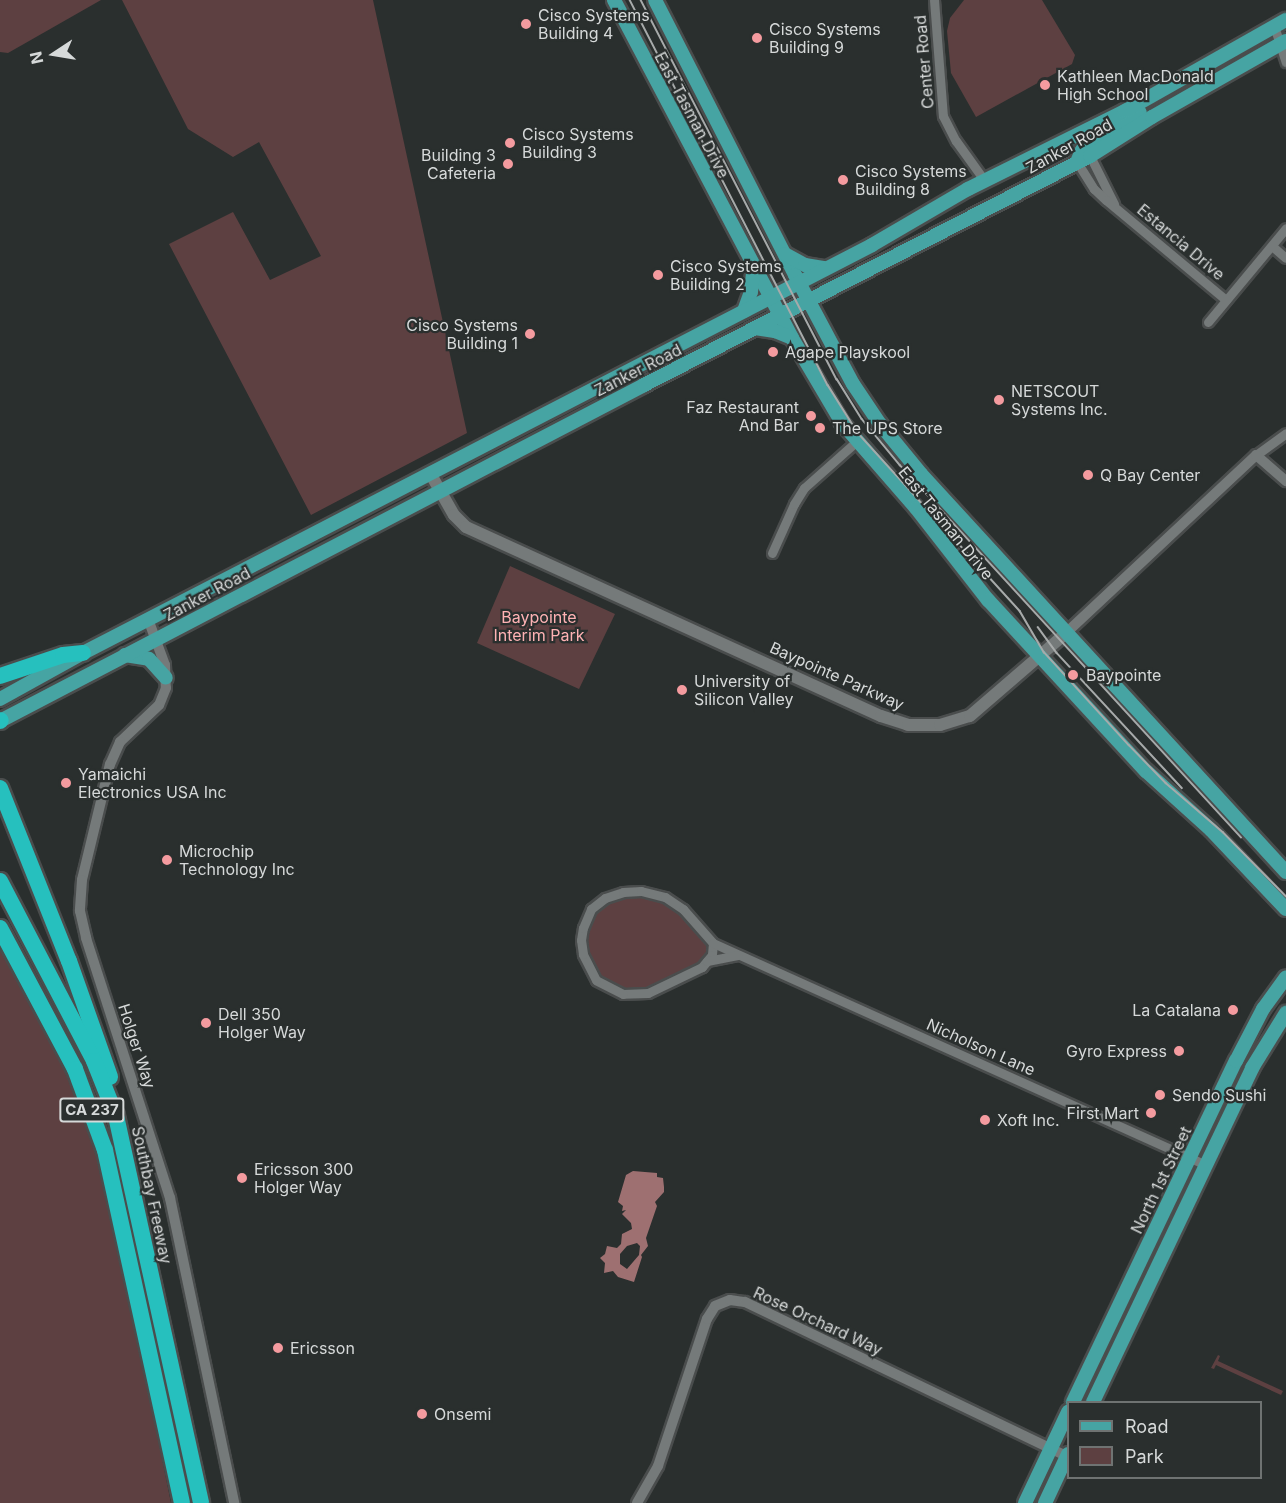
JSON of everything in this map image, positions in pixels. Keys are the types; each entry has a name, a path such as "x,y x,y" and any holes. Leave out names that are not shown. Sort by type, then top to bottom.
{"highway":[{"path":"0,676 63,655 83,652"},
{"path":"0,788 104,1053 115,1094 116,1116"},
{"name":"Southbay Freeway","path":"0,880 90,1052 116,1116 201,1503"},
{"path":"0,915 62,1031 105,1127 138,1273 141,1293 140,1308"},
{"name":"CA 237","path":"0,928 75,1069 92,1111 109,1168 182,1503"}],"main road":[{"name":"East Tasman Drive","path":"614,0 685,139 831,406 857,441 916,507 978,589 1146,771 1211,830 1286,909"},
{"name":"East Tasman Drive","path":"655,0 823,327 854,384 894,443 1286,872"},
{"name":"Zanker Road","path":"0,699 83,652 901,230 984,180 1107,120 1280,23"},
{"name":"Zanker Road","path":"0,721 123,655 1084,159 1152,117 1284,44"},
{"path":"1084,159 1083,150 1144,110 1164,87"},
{"path":"783,252 805,265 825,268"},
{"path":"744,311 752,292 754,265"},
{"path":"823,327 825,305 833,288"},
{"path":"755,328 792,338"},
{"name":"Baypointe Parkway","path":"430,473 454,515 466,527 894,721 924,726 939,725 970,716 1066,633"},
{"path":"123,655 149,659 166,678"},
{"name":"North 1st Street","path":"1073,1401 1247,1040 1267,1004 1286,977"},
{"name":"North 1st Street","path":"1093,1401 1261,1051 1286,1013"},
{"path":"1026,1503 1067,1415"},
{"path":"1045,1503 1067,1457"}],"street":[{"name":"Center Road","path":"934,0 944,117 956,141 984,180"},
{"path":"1280,23 1286,62"},
{"name":"Estancia Drive","path":"1084,159 1094,189 1226,300"},
{"name":"Estancia Drive","path":"1084,159 1116,206"},
{"path":"1208,322 1286,228"},
{"path":"1272,246 1286,258"},
{"name":"Baypointe Parkway","path":"1066,633 1256,455 1274,439 1286,433"},
{"path":"772,554 794,504 804,488 857,441"},
{"path":"1256,455 1286,481"},
{"path":"148,619 156,639 166,678"},
{"name":"Holger Way","path":"166,678 159,705 120,742 110,764 82,880 80,911 86,938 170,1198 234,1503"},
{"name":"Nicholson Lane","path":"743,955 707,961 671,983 648,993 623,994 596,980 588,968 583,954 583,928 591,909 605,897 623,892 641,891 665,897 683,909 714,943 743,955 1206,1166"},
{"path":"707,961 714,943"},
{"name":"Rose Orchard Way","path":"637,1503 658,1466 706,1319 715,1306 730,1300 745,1302 1067,1455"}],"green space":[{"path":"0,0 101,0 8,53 0,52"},
{"path":"122,0 373,0 467,433 311,515 169,244 233,212 270,280 321,256 259,142 233,157 188,129"},
{"path":"964,0 1042,0 1075,55 1072,64 976,117 951,73 947,31 950,18"},
{"name":"Baypointe Interim Park","path":"510,566 615,614 579,689 477,643"},
{"path":"641,893 664,899 680,911 711,944 710,954 698,965 647,990 624,991 598,978 590,967 584,940 586,928 594,910 613,897"},
{"path":"0,935 92,1111 171,1503 0,1503"},
{"path":"1218,1355 1220,1356 1218,1361 1283,1391 1281,1395 1216,1365 1214,1369 1211,1368"}],"shaded area":[{"path":"633,1171 657,1173 657,1177 663,1178 664,1187 664,1192 655,1202 657,1206 646,1238 648,1246 641,1255 634,1282 618,1277 613,1271 604,1273 605,1263 600,1258 605,1254 607,1246 617,1248 621,1244 622,1234 632,1229 631,1223 622,1214 626,1210 622,1211 623,1206 618,1202 626,1175","holes":["637,1243 640,1246 639,1255 627,1269 620,1264 620,1254 627,1246"]}],"tram line":[{"path":"630,0 828,385 858,433 1020,611 1044,652 1129,745 1166,783 1223,832 1286,896"},
{"path":"641,0 837,379 862,419 900,465 1241,837"},
{"path":"1038,627 1057,653 1182,788"}],"place":[{"name":"Cisco Systems Building 4","path":"526,24"},
{"name":"Cisco Systems Building 9","path":"757,38"},
{"name":"Kathleen MacDonald High School","path":"1045,85"},
{"name":"Cisco Systems Building 3","path":"510,143"},
{"name":"Building 3 Cafeteria","path":"508,164"},
{"name":"Cisco Systems Building 8","path":"843,180"},
{"name":"Cisco Systems Building 2","path":"658,275"},
{"name":"Cisco Systems Building 1","path":"530,334"},
{"name":"Agape Playskool","path":"773,352"},
{"name":"NETSCOUT Systems Inc.","path":"999,400"},
{"name":"Faz Restaurant And Bar","path":"811,416"},
{"name":"The UPS Store","path":"820,428"},
{"name":"Q Bay Center","path":"1088,475"},
{"name":"Baypointe","path":"1073,675"},
{"name":"University of Silicon Valley","path":"682,690"},
{"name":"Yamaichi Electronics USA Inc","path":"66,783"},
{"name":"Microchip Technology Inc","path":"167,860"},
{"name":"La Catalana","path":"1233,1010"},
{"name":"Dell 350 Holger Way","path":"206,1023"},
{"name":"Gyro Express","path":"1179,1051"},
{"name":"Sendo Sushi","path":"1160,1095"},
{"name":"First Mart","path":"1151,1113"},
{"name":"Xoft Inc.","path":"985,1120"},
{"name":"Ericsson 300 Holger Way","path":"242,1178"},
{"name":"Ericsson","path":"278,1348"},
{"name":"Onsemi","path":"422,1414"}]}
